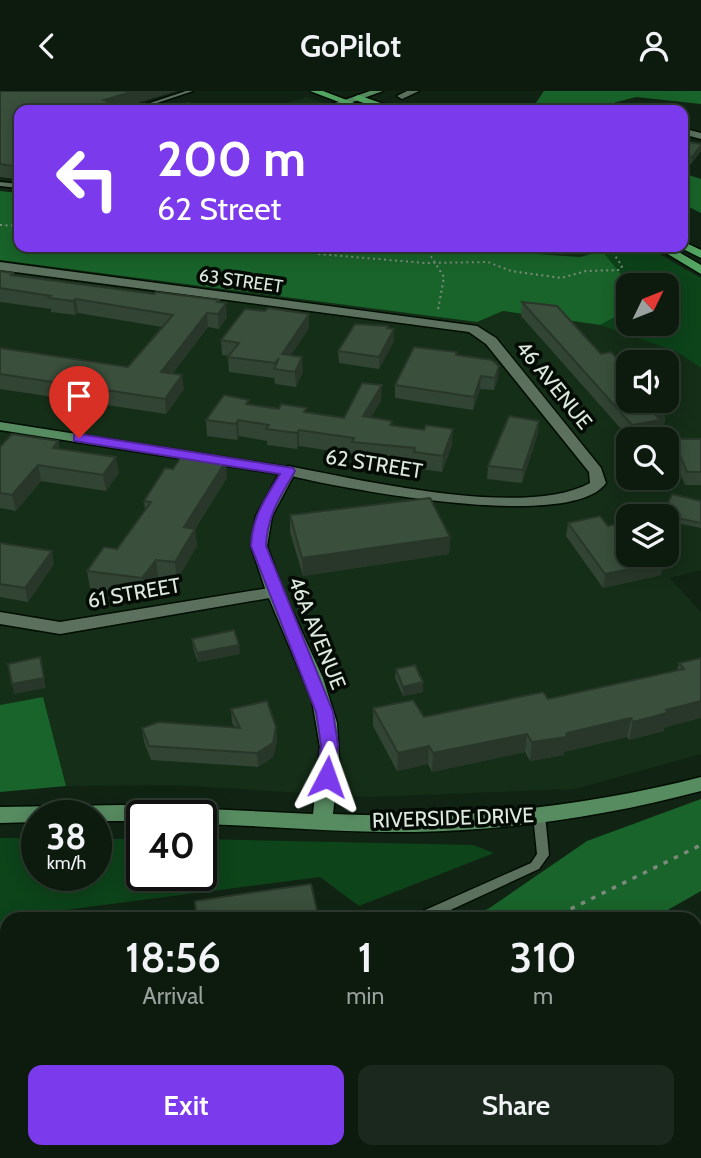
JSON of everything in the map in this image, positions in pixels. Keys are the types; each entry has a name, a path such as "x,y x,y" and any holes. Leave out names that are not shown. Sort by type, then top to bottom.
{"main road":[{"path":"314,91 355,105"},
{"path":"338,91 377,105"},
{"path":"670,252 701,270"}],"street":[{"path":"344,101 377,91"},
{"path":"402,96 415,91"},
{"name":"63 STREET","path":"0,266 457,326 477,331"},
{"name":"46 AVENUE","path":"477,331 491,341 598,477 594,487 580,496 560,501 534,502"},
{"name":"62 STREET","path":"0,426 441,496 534,502"},
{"name":"46A AVENUE","path":"288,471 263,514 259,527 261,558 318,695 327,724 329,755 322,820"},
{"name":"61 STREET","path":"0,618 60,628 275,592"},
{"name":"RIVERSIDE DRIVE","path":"217,817 414,824 539,815 649,797 701,784"},
{"path":"0,815 126,813"}],"lane":[{"path":"148,105 191,91"},
{"path":"332,105 344,101"},
{"path":"433,912 535,866 543,855 539,815"}],"path":[{"path":"308,252 437,264 488,262 511,271 561,278 586,271 616,271 621,268 615,252"},
{"path":"429,252 444,277 444,288 436,302 438,310"},
{"path":"564,912 701,845"}],"shaded area":[{"path":"544,91 701,91 701,104 636,97 606,105 534,105"},
{"path":"307,97 330,105 280,105"},
{"path":"688,175 701,179 701,213 688,206"},
{"path":"0,191 14,192 14,252 510,252 580,257 603,252 620,273 616,273 616,316 600,325 503,311 477,322 0,260"},
{"path":"510,252 598,252 580,257"},
{"path":"600,252 656,252 701,278 701,368 679,353 679,350 671,350 631,336 679,336 679,273 619,273"},
{"path":"0,260 477,322 503,311 600,325 616,331 616,336 631,336 671,350 616,350 616,413 679,413 679,353 701,367 701,570 670,578 701,612 701,754 575,789 369,797 174,785 66,786 43,697 0,705"},
{"path":"616,316 616,331 600,325"},
{"path":"43,697 66,786 0,792 0,705"},
{"path":"701,799 701,891 664,912 479,912 488,909 587,841"},
{"path":"0,838 21,838 21,891 112,891 112,839 126,839 126,891 212,891 50,912 0,912"},
{"path":"217,839 473,845 494,853 359,906 320,877 217,890"}],"building":[{"path":"0,91 134,91 104,100 117,105 14,105 14,166 0,164"},
{"path":"688,142 701,144 701,145 692,157 688,157"},
{"path":"0,271 13,273 11,275 226,303 218,314 207,313 161,372 182,375 165,399 0,374 0,348 128,367 173,315 76,299 73,301 49,298 51,296 0,288"},
{"path":"522,302 557,306 601,354 611,352 616,357 616,407"},
{"path":"268,308 309,314 282,354 302,357 295,372 274,369 279,358 275,363 228,357 239,343 221,340 245,309 265,311"},
{"path":"355,324 388,326 387,328 394,329 379,357 338,351"},
{"path":"414,347 457,352 456,355 492,360 499,366 495,378 481,376 474,397 395,385"},
{"path":"362,383 382,385 363,416 392,421 390,425 424,430 426,425 453,429 443,456 414,452 415,448 352,442 354,438 299,430 297,433 266,429 269,425 238,420 236,424 206,420 224,395 249,400 246,404 279,409 281,404 307,408 304,412 344,418"},
{"path":"621,413 654,413 660,420 632,425"},
{"path":"509,416 539,421 523,470 488,466"},
{"path":"12,434 58,441 53,448 116,457 103,475 38,465 12,495 0,493 0,447"},
{"path":"679,439 701,439 701,472 687,472 679,453"},
{"path":"183,454 226,461 184,527 195,529 175,562 156,560 142,578 87,571 104,547 117,549 151,502 144,501 165,468 173,469"},
{"path":"672,494 701,501 701,523 679,518 679,504 668,504"},
{"path":"430,498 450,537 302,558 290,515"},
{"path":"600,516 608,526 616,524 616,567 639,567 605,574 568,523"},
{"path":"0,543 52,551 25,588 0,584"},
{"path":"234,630 239,645 197,653 192,639"},
{"path":"40,657 44,678 12,684 8,664"},
{"path":"701,658 701,701 633,722 631,718 567,733 566,737 532,742 527,734 433,753 429,746 398,753 373,708 413,700 424,717 543,692 548,699 684,669 679,663"},
{"path":"415,665 423,682 403,687 396,669"},
{"path":"267,701 276,727 273,743 257,753 149,746 142,728 159,722 240,728 231,709"},
{"path":"311,884 317,911 196,912 195,901"}],"route":[{"path":"79,438 288,471 263,514 259,527 259,546 261,558 324,712 330,745 327,777"}]}
